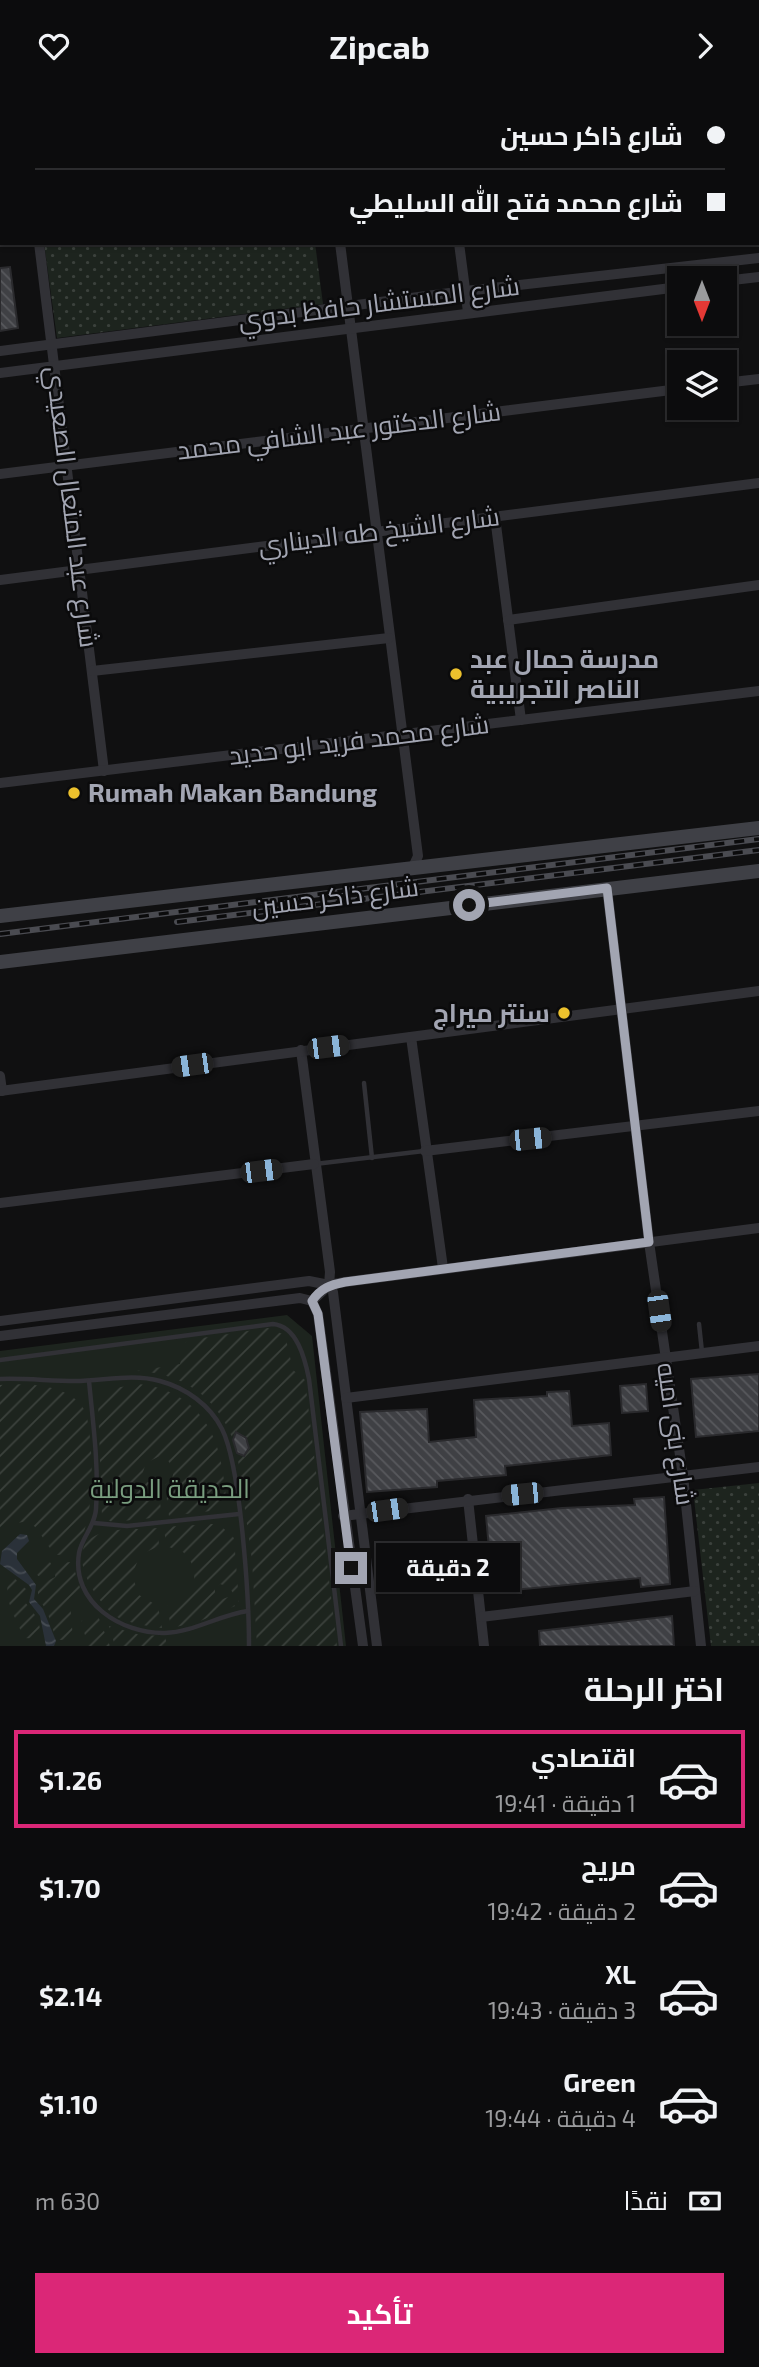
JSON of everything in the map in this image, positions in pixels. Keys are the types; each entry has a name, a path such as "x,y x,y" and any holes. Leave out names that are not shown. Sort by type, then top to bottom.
{"main road":[{"name":"شارع ذاكر حسين","path":"0,916 759,828"},
{"name":"شارع ذاكر حسين","path":"0,962 759,871"}],"street":[{"name":"شارع عبد المتعال الصعيدي","path":"39,245 104,771"},
{"path":"340,245 418,856 412,869"},
{"path":"460,245 468,312"},
{"name":"شارع المستشار حافظ بدوي","path":"0,351 465,291 759,258"},
{"path":"737,280 759,277"},
{"name":"شارع المستشار حافظ بدوي","path":"0,373 350,326 667,288"},
{"path":"737,382 759,379"},
{"name":"شارع الدكتور عبد الشافي محمد","path":"0,474 667,390"},
{"name":"شارع الشيخ طه الديناري","path":"0,580 759,483"},
{"path":"495,517 521,720"},
{"path":"509,620 759,585"},
{"path":"92,671 389,638"},
{"name":"شارع محمد فريد ابو حديد","path":"0,783 759,691"},
{"name":"شارع بنى اميه","path":"607,888 649,1242 683,1476 701,1646"},
{"path":"0,1076 1,1091 759,991"},
{"path":"411,1037 443,1268"},
{"path":"301,1051 377,1646"},
{"path":"425,1151 759,1111"},
{"path":"0,1203 314,1164"},
{"path":"0,1321 315,1281 329,1285 759,1227"},
{"path":"330,1272 345,1282"},
{"path":"299,1283 300,1297"},
{"path":"312,1301 329,1285"},
{"path":"0,1336 300,1297 312,1301 318,1314 343,1516 363,1646"},
{"path":"346,1398 759,1346"},
{"path":"343,1516 468,1499 759,1467"},
{"path":"468,1499 484,1646"},
{"path":"481,1617 695,1591"}],"lane":[{"path":"365,1083 372,1158"},
{"path":"314,1164 425,1151"},
{"path":"0,1360 273,1324 290,1331 303,1357 309,1379 341,1646"},
{"path":"699,1324 702,1353"},
{"path":"0,1379 89,1381 135,1377 158,1380 181,1389 201,1402 226,1437 239,1514 248,1611 248,1646"},
{"path":"89,1381 97,1469 93,1523 80,1549 79,1575 98,1609 114,1621 142,1631 167,1633 248,1611"},
{"path":"93,1523 127,1526 239,1514"}],"green space":[{"path":"44,245 315,245 323,304 57,338"},
{"name":"الحديقة الدولية","path":"287,1315 312,1336 346,1646 0,1646 0,1351"},
{"path":"268,1328 285,1335 293,1370 305,1380 337,1646 257,1646 252,1560 237,1453 244,1456 249,1448 246,1438 237,1433 233,1440 217,1411 196,1390 168,1376 137,1371 180,1364 185,1343 189,1340"},
{"path":"139,1384 173,1394 187,1402 207,1426 220,1456 225,1484 225,1498 219,1510 169,1516 165,1485 172,1479 174,1470 167,1459 158,1457 146,1463 143,1472 146,1481 158,1487 162,1517 112,1522 102,1517 98,1402 109,1389"},
{"path":"0,1385 49,1387 71,1396 80,1403 86,1413 92,1465 90,1506 80,1542 72,1554 57,1555 29,1523 13,1525 0,1534"},
{"path":"759,1483 759,1646 711,1646 693,1490"},
{"path":"212,1524 222,1527 234,1538 239,1602 229,1587 220,1584 215,1588 215,1596 220,1600 228,1597 235,1606 198,1622 171,1628 167,1606 184,1598 193,1584 194,1576 193,1568 183,1552 166,1546 164,1527"},
{"path":"158,1528 159,1546 140,1555 132,1575 139,1595 158,1606 162,1628 129,1622 111,1612 94,1592 83,1567 82,1555 85,1545 100,1534 116,1530"},
{"path":"44,1560 50,1563 53,1569 50,1575 44,1578 38,1575 35,1569 38,1563"},
{"path":"72,1562 81,1591 70,1602 73,1639 60,1640 38,1598 38,1580 45,1582 55,1577 56,1563"},
{"path":"11,1575 27,1590 25,1602 38,1619 42,1639 24,1638 8,1599"},
{"path":"98,1616 110,1646 88,1646 81,1621"},
{"path":"109,1626 140,1635 165,1636 167,1646 115,1646"}],"water":[{"path":"20,1534 27,1535 29,1541 17,1553 17,1559 36,1585 34,1599 43,1609 56,1641 54,1646 46,1646 40,1616 29,1602 32,1590 29,1585 0,1564 2,1551"}],"building":[{"path":"10,267 18,328 0,331 0,268"},
{"path":"759,1374 759,1431 696,1437 691,1379"},
{"path":"646,1384 648,1411 622,1413 620,1386"},
{"path":"569,1391 572,1426 609,1423 611,1455 505,1466 506,1475 437,1481 437,1487 367,1492 360,1412 427,1409 429,1442 476,1437 474,1400 547,1396 547,1392"},
{"path":"236,1432 246,1438 249,1448 244,1456 237,1453 233,1440"},
{"path":"664,1497 670,1584 641,1587 640,1578 493,1592 486,1516 562,1508 635,1505 634,1499"},
{"path":"672,1616 674,1646 540,1646 539,1631"}],"railway":[{"path":"0,934 759,839"},
{"path":"177,922 759,850"}],"place":[{"name":"مدرسة جمال عبد الناصر التجريبية","path":"456,674"},
{"name":"Rumah Makan Bandung","path":"74,793"},
{"name":"سنتر ميراج","path":"564,1013"}],"route":[{"path":"351,1568 318,1314 312,1301 319,1292 329,1285 345,1282 649,1242 607,888 469,905"}]}
